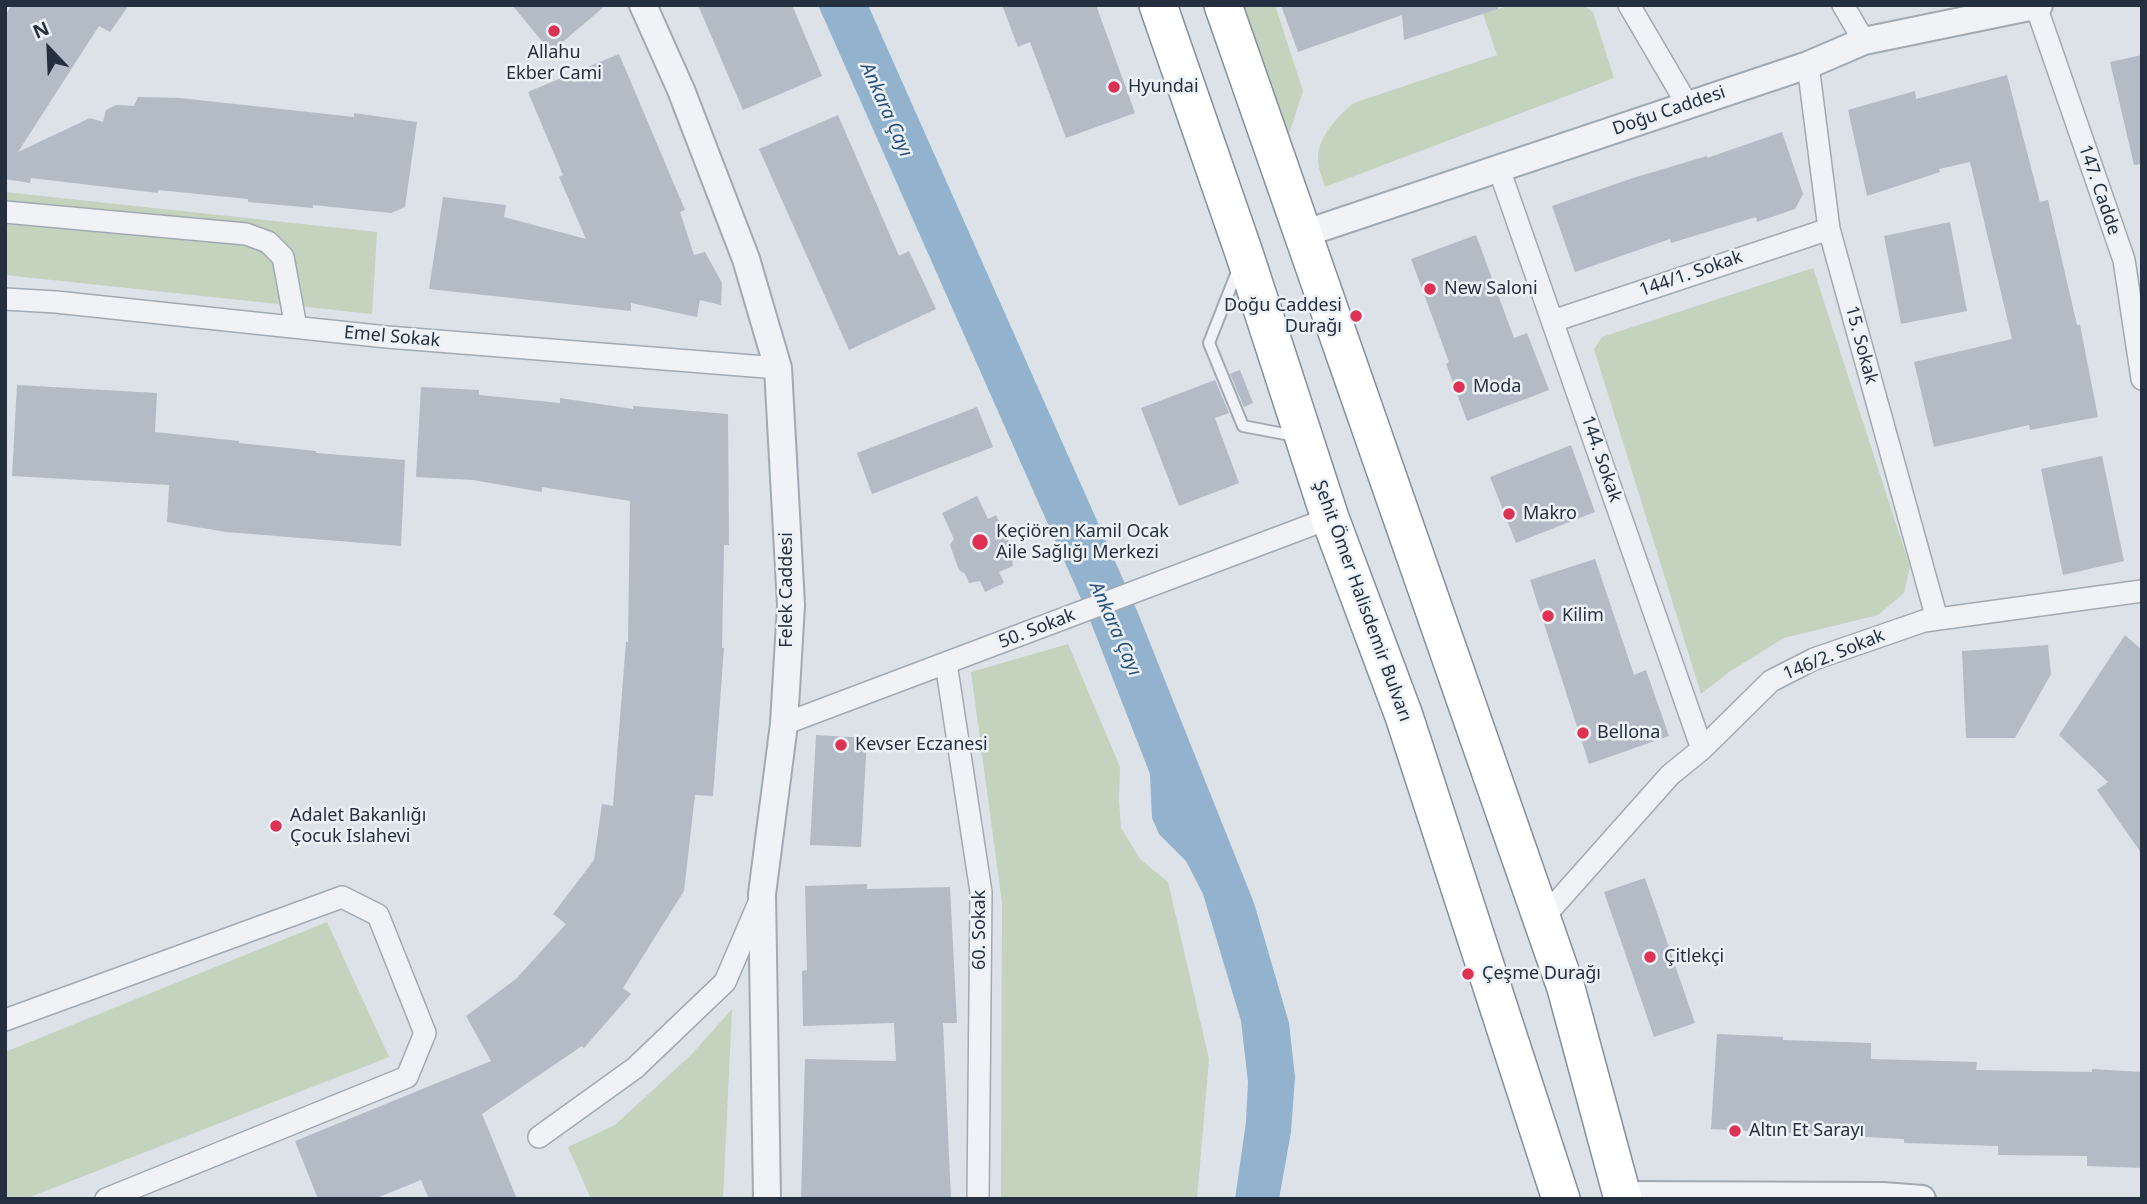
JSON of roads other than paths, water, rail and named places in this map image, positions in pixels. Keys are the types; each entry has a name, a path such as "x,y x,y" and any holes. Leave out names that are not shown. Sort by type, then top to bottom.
{"highway":[{"name":"Şehit Ömer Halisdemir Bulvarı","path":"1158,5 1244,253 1330,518 1404,716 1561,1199"},
{"path":"1223,5 1566,988 1623,1197"}],"street":[{"name":"Felek Caddesi","path":"643,5 681,90 746,259 778,368 791,605 784,724 762,894 767,1199"},
{"path":"1629,5 1687,104"},
{"path":"1843,5 1864,41"},
{"name":"Doğu Caddesi","path":"1303,234 1808,65 1864,41 2038,6"},
{"name":"147. Cadde","path":"2038,6 2133,260 2142,379"},
{"name":"15. Sokak","path":"1808,65 1829,229 1937,619"},
{"name":"144. Sokak","path":"1499,169 1702,749"},
{"path":"5,212 246,234 268,242 283,257 296,327"},
{"name":"144/1. Sokak","path":"1553,321 1829,229"},
{"name":"Emel Sokak","path":"5,299 778,368"},
{"name":"50. Sokak","path":"784,724 1330,518"},
{"name":"146/2. Sokak","path":"1542,919 1670,775 1702,749 1771,681 1814,659 1924,621 2142,591"},
{"name":"60. Sokak","path":"946,663 981,892 978,1199"},
{"path":"539,1137 635,1068 725,982 762,894"},
{"path":"5,1020 342,898 378,915 425,1033 407,1077 138,1193 106,1199"},
{"path":"1623,1197 1922,1199"}],"lane":[{"path":"1244,253 1209,343 1244,426 1304,438"}],"water":[{"name":"Ankara Çayı","path":"818,5 868,5 1138,613 1254,903 1289,1023 1295,1077 1291,1132 1279,1199 1235,1199 1246,1122 1248,1082 1241,1021 1203,894 1186,861 1159,834 1152,818 1150,774 1086,610"}],"place":[{"name":"Allahu Ekber Cami","path":"554,31"},
{"name":"Hyundai","path":"1114,87"},
{"name":"New Saloni","path":"1430,289"},
{"name":"Doğu Caddesi Durağı","path":"1356,316"},
{"name":"Moda","path":"1459,387"},
{"name":"Makro","path":"1509,514"},
{"name":"Keçiören Kamil Ocak Aile Sağlığı Merkezi","path":"980,542"},
{"name":"Kilim","path":"1548,616"},
{"name":"Bellona","path":"1583,733"},
{"name":"Kevser Eczanesi","path":"841,745"},
{"name":"Adalet Bakanlığı Çocuk Islahevi","path":"276,826"},
{"name":"Çitlekçi","path":"1650,957"},
{"name":"Çeşme Durağı","path":"1468,974"},
{"name":"Altın Et Sarayı","path":"1735,1131"}]}
